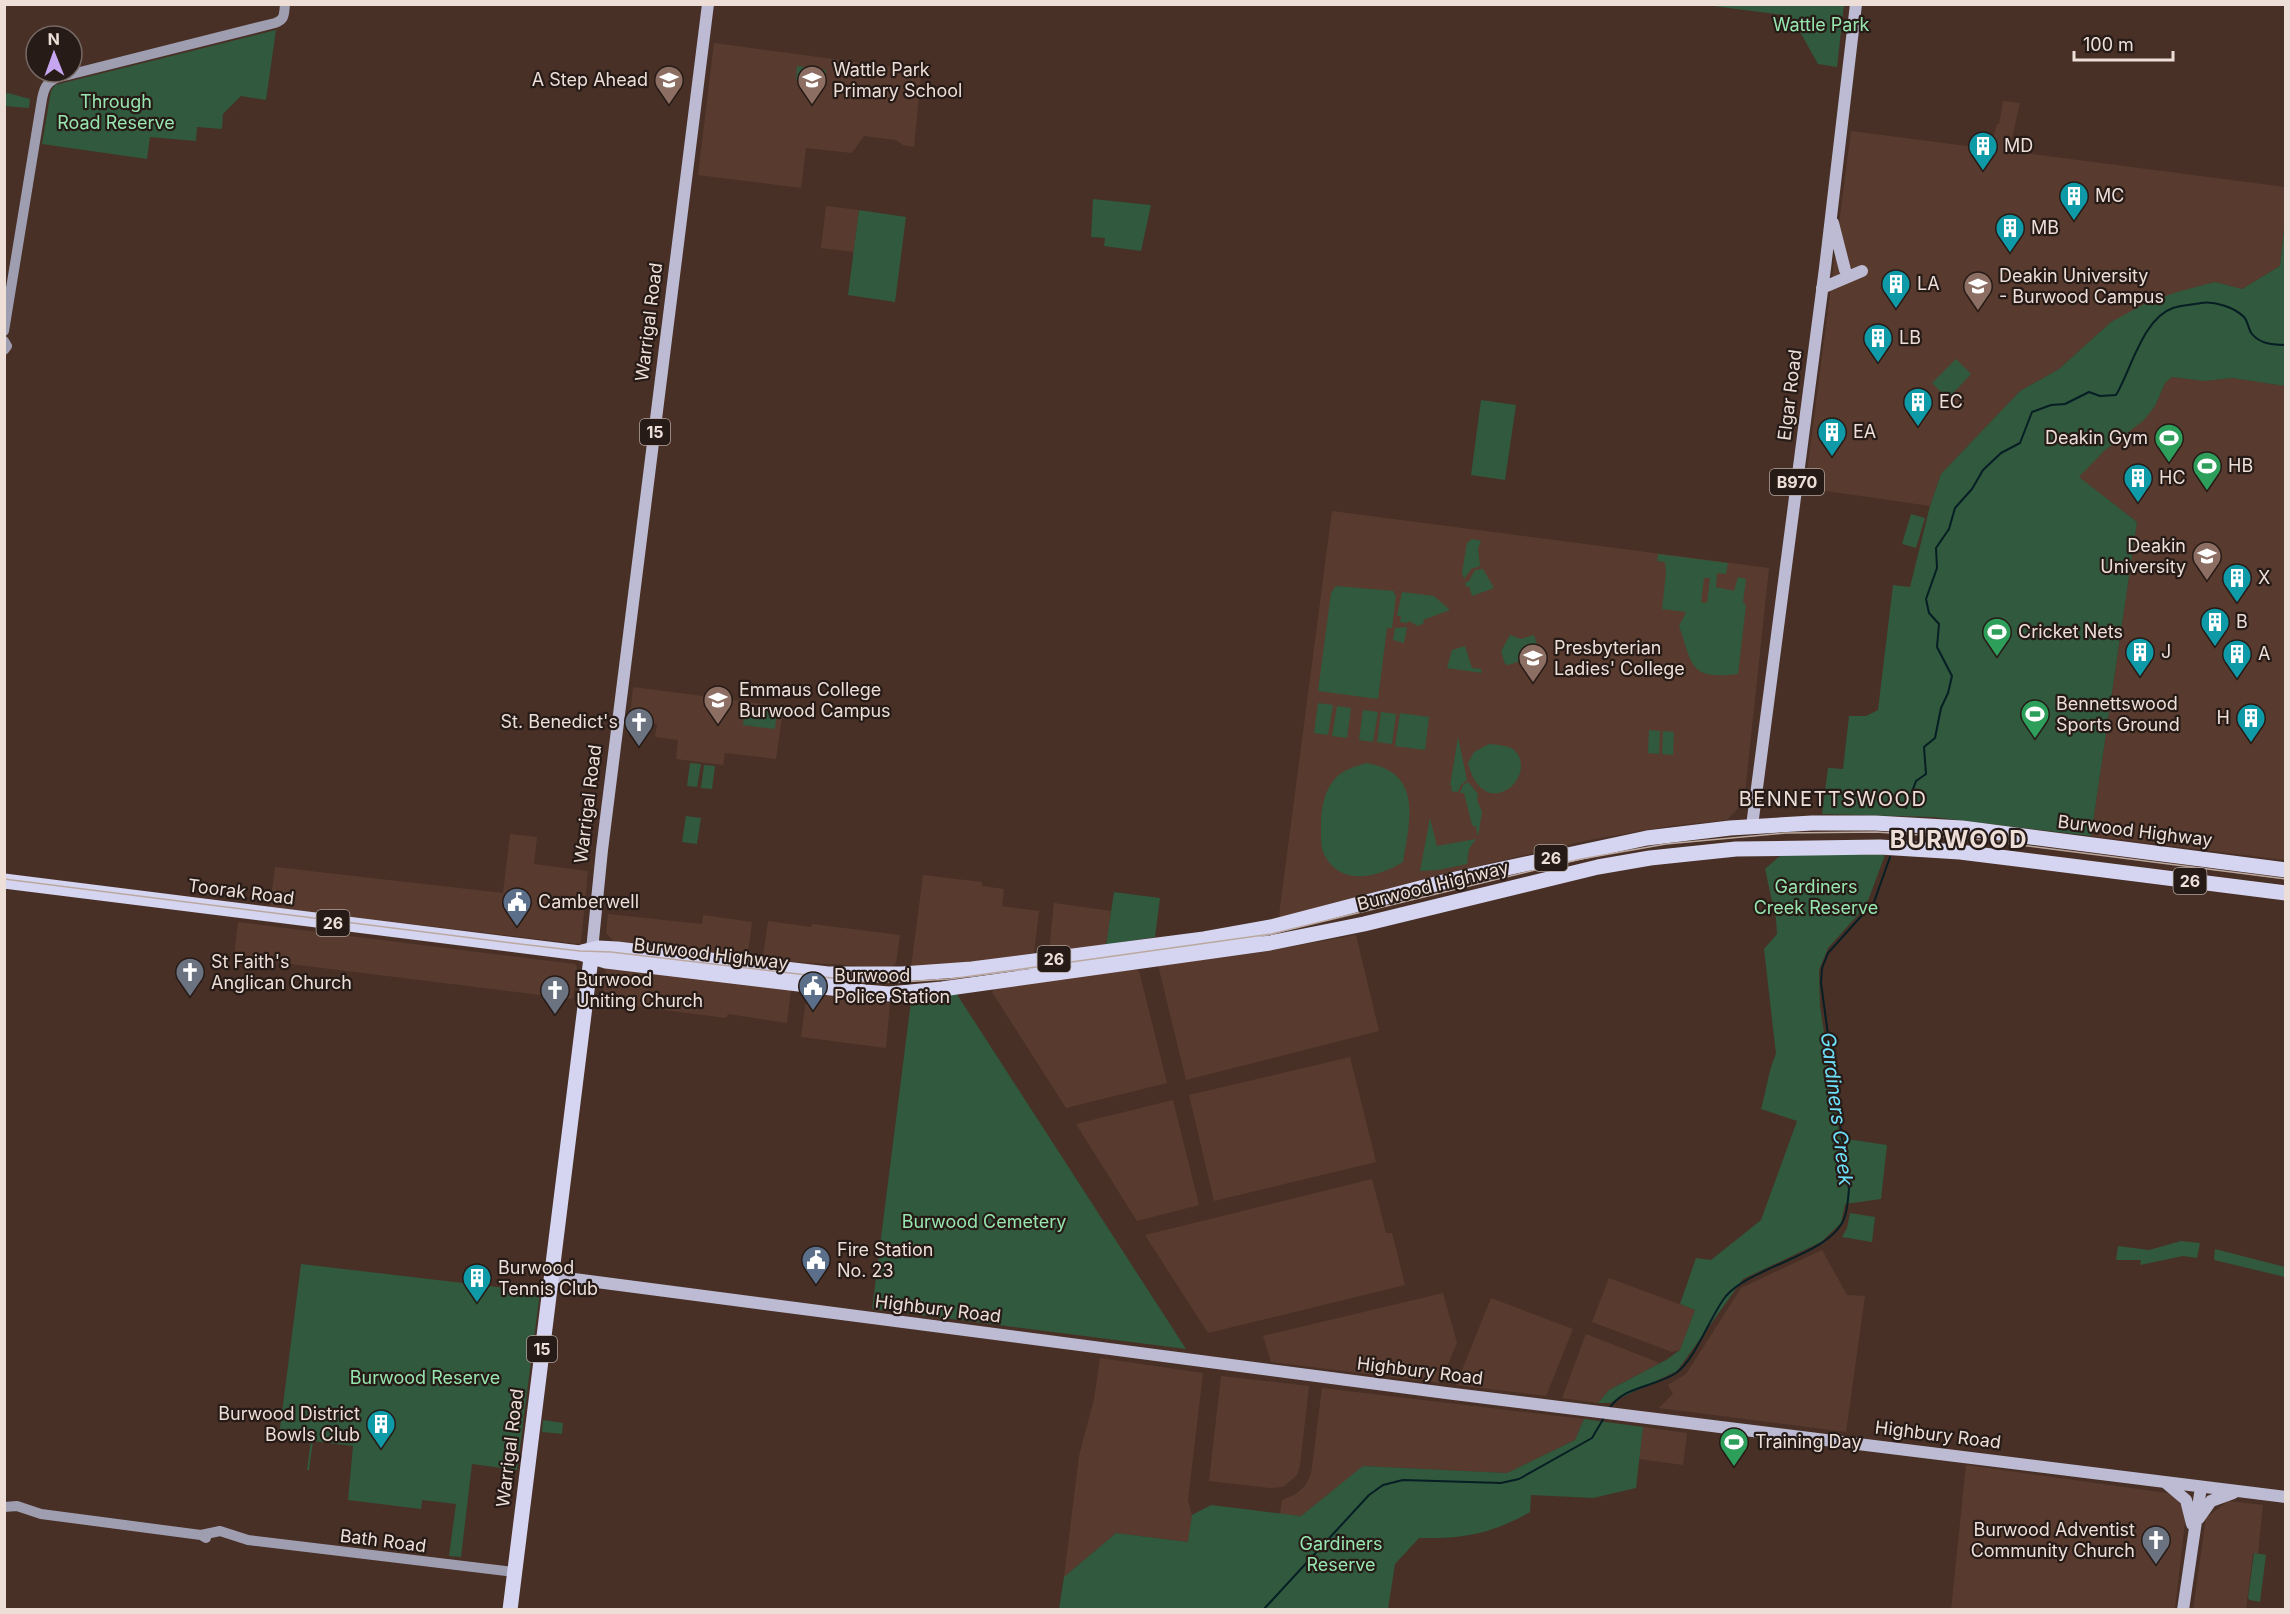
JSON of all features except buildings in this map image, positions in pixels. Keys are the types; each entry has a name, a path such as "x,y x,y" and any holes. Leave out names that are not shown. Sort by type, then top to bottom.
{"highway":[{"name":"Burwood Highway","path":"1270,935 1326,912 1460,878 1628,842 1688,832 1752,826 1875,822 1937,826 2286,870"},
{"path":"1752,826 1754,848"},
{"path":"2094,869 2098,846"},
{"name":"Burwood Highway","path":"801,978 852,974 1039,968 1364,924 1476,895 1619,863 1754,848 1916,849 1992,855 2286,893"},
{"name":"Toorak Road","path":"4,881 588,953"},
{"path":"1326,912 1355,914 1364,924"},
{"name":"Burwood Highway","path":"588,953 617,949 801,978 873,993 900,993 978,984 1039,968"},
{"name":"Warrigal Road","path":"510,1610 588,953"},
{"path":"945,971 968,977 978,984"},
{"path":"900,993 902,974"}],"main road":[{"name":"Warrigal Road","path":"588,953 708,4"},
{"name":"Elgar Road","path":"1752,826 1822,288 1856,4"},
{"path":"1831,216 1845,270"},
{"path":"1822,288 1862,271"},
{"path":"1756,798 1761,814 1771,825"},
{"name":"Highbury Road","path":"551,1276 1595,1411 2286,1497"},
{"path":"2165,1483 2182,1495 2188,1504 2193,1538"},
{"path":"2183,1610 2201,1487"},
{"path":"2193,1538 2201,1513 2211,1501 2240,1491"}],"street":[{"path":"4,331 42,99 44,89 49,82 275,23 281,21 284,16 285,4"},
{"path":"4,341 7,346 4,350"},
{"name":"Bath Road","path":"4,1507 41,1514 201,1534 207,1538 220,1534 231,1540 248,1540 514,1572"}],"shaded area":[{"name":"Wattle Park Primary School","path":"714,43 915,70 921,76 914,147 903,145 896,140 864,136 852,153 806,148 801,188 698,175"},
{"name":"Deakin University - Burwood Campus","path":"2003,101 2020,103 2009,151 2285,187 2285,219 2280,266 2242,289 2215,282 2111,322 2059,369 2020,391 1941,474 1930,506 1805,488 1851,131 1990,149 1997,124 1999,124"},
{"path":"826,206 859,210 854,252 821,248"},
{"name":"Deakin University","path":"2172,377 2205,381 2232,378 2285,386 2285,860 2091,836 2137,522 2078,477 2155,406 2165,383"},
{"name":"Presbyterian Ladies' College","path":"1332,511 1769,568 1744,802 1727,820 1670,826 1589,840 1431,877 1281,917 1279,915"},
{"name":"Emmaus College Burwood Campus","path":"633,687 779,706 783,711 776,759 725,753 723,765 676,759 678,740 655,737 657,724 642,723 634,734 628,733"},
{"path":"510,834 537,837 534,864 588,871 581,943 270,907 275,867 503,893"},
{"path":"923,875 982,882 982,886 1004,889 1002,906 1039,911 1034,953 971,963 911,967"},
{"path":"1054,903 1111,911 1106,945 1049,951"},
{"path":"608,914 702,924 703,915 752,922 747,960 613,941 606,933"},
{"path":"768,921 900,935 896,963 892,967 878,967 765,960 763,957"},
{"path":"238,922 575,964 577,967 573,999 234,957"},
{"path":"1356,935 1379,1031 1186,1080 1158,965 1256,953"},
{"path":"606,967 791,990 787,1023 728,1014 726,1018 602,1002"},
{"path":"1134,968 1139,971 1167,1083 1066,1108 992,992 994,989"},
{"path":"807,992 890,1003 886,1048 801,1037"},
{"path":"1350,1057 1376,1162 1214,1201 1189,1095"},
{"path":"1173,1100 1199,1205 1137,1221 1076,1124"},
{"path":"1372,1179 1386,1233 1392,1233 1405,1285 1208,1333 1145,1235"},
{"path":"1822,1250 1847,1295 1865,1296 1846,1432 1659,1408 1673,1394 1668,1385 1686,1374 1741,1288"},
{"path":"1609,1278 1695,1310 1680,1350 1672,1352 1592,1322"},
{"path":"1443,1293 1457,1343 1440,1383 1271,1362 1263,1336"},
{"path":"1491,1298 1573,1329 1546,1396 1456,1385"},
{"path":"1586,1334 1660,1363 1609,1390 1598,1403 1562,1398"},
{"path":"1100,1358 1203,1373 1188,1500 1192,1515 1189,1542 1116,1533 1064,1577 1079,1456 1094,1399"},
{"path":"1221,1376 1309,1386 1300,1466 1297,1475 1283,1487 1270,1488 1209,1481"},
{"path":"1322,1388 1584,1419 1575,1440 1507,1473 1364,1466 1301,1516 1280,1514 1282,1500 1296,1494 1305,1486 1311,1474"},
{"path":"1643,1427 1687,1433 1683,1465 1639,1459"},
{"path":"1966,1465 2167,1493 2175,1497 2185,1510 2185,1522 2175,1609 1951,1610"},
{"path":"2228,1501 2263,1505 2258,1553 2253,1553 2246,1609 2193,1610 2206,1518"}],"green space":[{"name":"Wattle Park","path":"1705,5 1844,5 1837,67 1818,64 1791,16"},
{"name":"Through Road Reserve","path":"276,30 266,100 241,96 223,114 222,129 197,127 196,141 150,137 147,159 42,144 51,91 55,85 59,84 84,84 84,78"},
{"path":"797,66 826,70 823,84 796,80"},
{"path":"5,94 30,99 29,108 5,106"},
{"path":"1093,199 1151,205 1141,251 1104,246 1105,238 1091,237"},
{"path":"859,210 906,217 895,302 848,295"},
{"path":"2285,219 2285,386 2232,378 2205,381 2172,377 2165,383 2155,406 2144,420 2105,450 2079,477 2137,522 2091,836 1933,817 1822,814 1828,768 1843,769 1849,716 1866,716 1878,710 1893,585 1910,587 1930,506 1941,474 2020,391 2059,369 2111,322 2146,303 2215,282 2242,289 2280,266"},
{"path":"1956,359 1971,374 1948,399 1932,383"},
{"path":"1481,400 1516,405 1505,480 1471,475"},
{"path":"1911,514 1925,518 1916,548 1902,544"},
{"path":"1472,539 1481,541 1478,548 1480,566 1471,569 1464,579 1462,573 1467,543"},
{"path":"1658,554 1728,563 1726,574 1717,573 1716,587 1734,591 1738,577 1746,579 1743,602 1746,605 1738,674 1710,675 1695,667 1679,626 1686,612 1662,609 1665,562 1657,561","holes":["1704,578 1710,578 1707,603 1701,602"]},
{"path":"1483,569 1494,588 1472,596 1469,586 1466,587 1465,583 1469,581 1475,570"},
{"path":"1336,586 1394,591 1396,595 1392,628 1387,628 1378,699 1318,691 1331,593"},
{"path":"1402,592 1434,596 1450,610 1423,620 1424,623 1418,626 1409,621 1400,622 1401,616 1397,616"},
{"path":"1407,627 1404,643 1393,640 1395,628"},
{"path":"1510,635 1521,639 1534,635 1539,651 1536,656 1505,664 1501,651"},
{"path":"1465,646 1472,668 1481,669 1482,673 1447,668 1452,650"},
{"path":"1318,703 1333,705 1328,735 1314,733"},
{"path":"1337,706 1351,708 1347,738 1332,736"},
{"path":"745,707 777,711 775,729 743,725"},
{"path":"1363,710 1378,712 1373,742 1359,740"},
{"path":"1381,712 1396,714 1392,744 1377,742"},
{"path":"1400,713 1429,717 1425,750 1395,746"},
{"path":"1649,730 1660,731 1659,754 1648,753"},
{"path":"1663,731 1674,732 1673,755 1662,754"},
{"path":"1458,737 1467,780 1458,792 1451,791 1452,786 1450,786"},
{"path":"1489,744 1513,749 1521,762 1520,773 1515,783 1506,790 1496,793 1485,791 1476,781 1468,763 1474,752"},
{"path":"690,763 701,764 697,787 687,786"},
{"path":"1366,763 1384,768 1397,776 1405,787 1408,800 1408,830 1403,862 1373,875 1351,876 1332,866 1323,853 1322,812 1325,795 1334,780 1344,771"},
{"path":"704,765 715,766 712,789 701,788"},
{"path":"1468,782 1478,794 1477,800 1482,812 1478,837 1476,827 1472,825 1464,793 1460,793 1463,785"},
{"path":"686,816 701,818 697,844 682,842"},
{"path":"1430,818 1437,846 1476,839 1469,849 1467,864 1420,871"},
{"name":"Gardiners Creek Reserve","path":"1782,854 1885,855 1866,906 1828,948 1819,970 1820,1006 1840,1138 1887,1145 1881,1199 1845,1204 1841,1223 1821,1242 1743,1279 1677,1371 1610,1403 1598,1403 1609,1390 1666,1360 1680,1350 1695,1310 1680,1304 1696,1258 1711,1260 1761,1220 1797,1121 1761,1109 1776,1054 1764,949 1777,934 1765,869"},
{"path":"1114,892 1160,898 1155,937 1106,945"},
{"name":"Burwood Cemetery","path":"957,994 1186,1349 872,1309 911,1001"},
{"path":"1850,1213 1875,1217 1872,1242 1842,1237 1847,1228"},
{"path":"2181,1241 2200,1243 2197,1258 2183,1256 2140,1265 2141,1260 2116,1260 2118,1246 2149,1250"},
{"path":"2215,1249 2285,1267 2285,1277 2214,1260"},
{"name":"Burwood Reserve","path":"301,1264 540,1292 517,1470 472,1464 461,1557 449,1556 456,1504 422,1500 421,1509 348,1500 353,1446 313,1441 309,1470 307,1470 311,1440 279,1436"},
{"name":"Gardiners Reserve","path":"1584,1419 1643,1427 1636,1488 1593,1498 1531,1495 1530,1512 1489,1530 1463,1536 1419,1538 1395,1564 1388,1609 1059,1609 1064,1577 1116,1533 1188,1542 1192,1515 1211,1505 1301,1516 1363,1466 1507,1473 1575,1440"},
{"path":"543,1420 563,1423 562,1434 542,1432"},
{"path":"2254,1553 2266,1555 2260,1602 2248,1598"}],"waterway":[{"name":"Gardiners Creek","path":"1906,808 1916,781 1926,774 1924,747 1935,738 1941,708 1952,676 1937,647 1939,624 1929,613 1926,599 1937,568 1936,548 1949,529 1955,508 1972,489 1983,470 2001,453 2020,443 2032,412 2051,405 2065,404 2089,392 2100,396 2116,395 2146,333 2154,322 2173,308 2206,303 2224,306 2244,317 2251,332 2259,340 2286,345"},
{"name":"Gardiners Creek","path":"1609,1409 1615,1401 1631,1391 1676,1373 1690,1358 1726,1296 1738,1285 1754,1276 1825,1241 1838,1229 1845,1216 1849,1189 1821,983 1822,968 1828,953 1874,902 1890,857"},
{"name":"Gardiners Creek","path":"1263,1610 1369,1495 1383,1485 1403,1480 1501,1483 1519,1479 1592,1438 1605,1416"}],"tram line":[{"path":"4,879 520,944 611,952 866,982 950,979 1271,934 1581,859 1666,844 1786,833 1876,832 1965,838 2286,879"}],"place":[{"name":"A Step Ahead","path":"669,106"},
{"name":"Wattle Park Primary School","path":"812,106"},
{"name":"MD","path":"1983,172"},
{"name":"MC","path":"2074,222"},
{"name":"MB","path":"2010,254"},
{"name":"LA","path":"1896,310"},
{"name":"Deakin University - Burwood Campus","path":"1978,312"},
{"name":"LB","path":"1878,364"},
{"name":"EC","path":"1918,428"},
{"name":"EA","path":"1832,458"},
{"name":"Deakin Gym","path":"2169,464"},
{"name":"HB","path":"2207,492"},
{"name":"HC","path":"2138,504"},
{"name":"Deakin University","path":"2207,582"},
{"name":"X","path":"2237,604"},
{"name":"B","path":"2215,648"},
{"name":"Cricket Nets","path":"1997,658"},
{"name":"J","path":"2140,678"},
{"name":"A","path":"2237,680"},
{"name":"Presbyterian Ladies' College","path":"1533,684"},
{"name":"Emmaus College Burwood Campus","path":"718,726"},
{"name":"Bennettswood Sports Ground","path":"2035,740"},
{"name":"H","path":"2251,744"},
{"name":"St. Benedict's","path":"639,748"},
{"name":"Camberwell","path":"517,928"},
{"name":"St Faith's Anglican Church","path":"190,998"},
{"name":"Burwood Police Station","path":"813,1012"},
{"name":"Burwood Uniting Church","path":"555,1016"},
{"name":"Fire Station No. 23","path":"816,1286"},
{"name":"Burwood Tennis Club","path":"477,1304"},
{"name":"Burwood District Bowls Club","path":"381,1450"},
{"name":"Training Day","path":"1734,1468"},
{"name":"Burwood Adventist Community Church","path":"2156,1566"}],"district":[{"name":"BENNETTSWOOD","path":"1833,799"},
{"name":"BURWOOD","path":"1959,840"}]}
